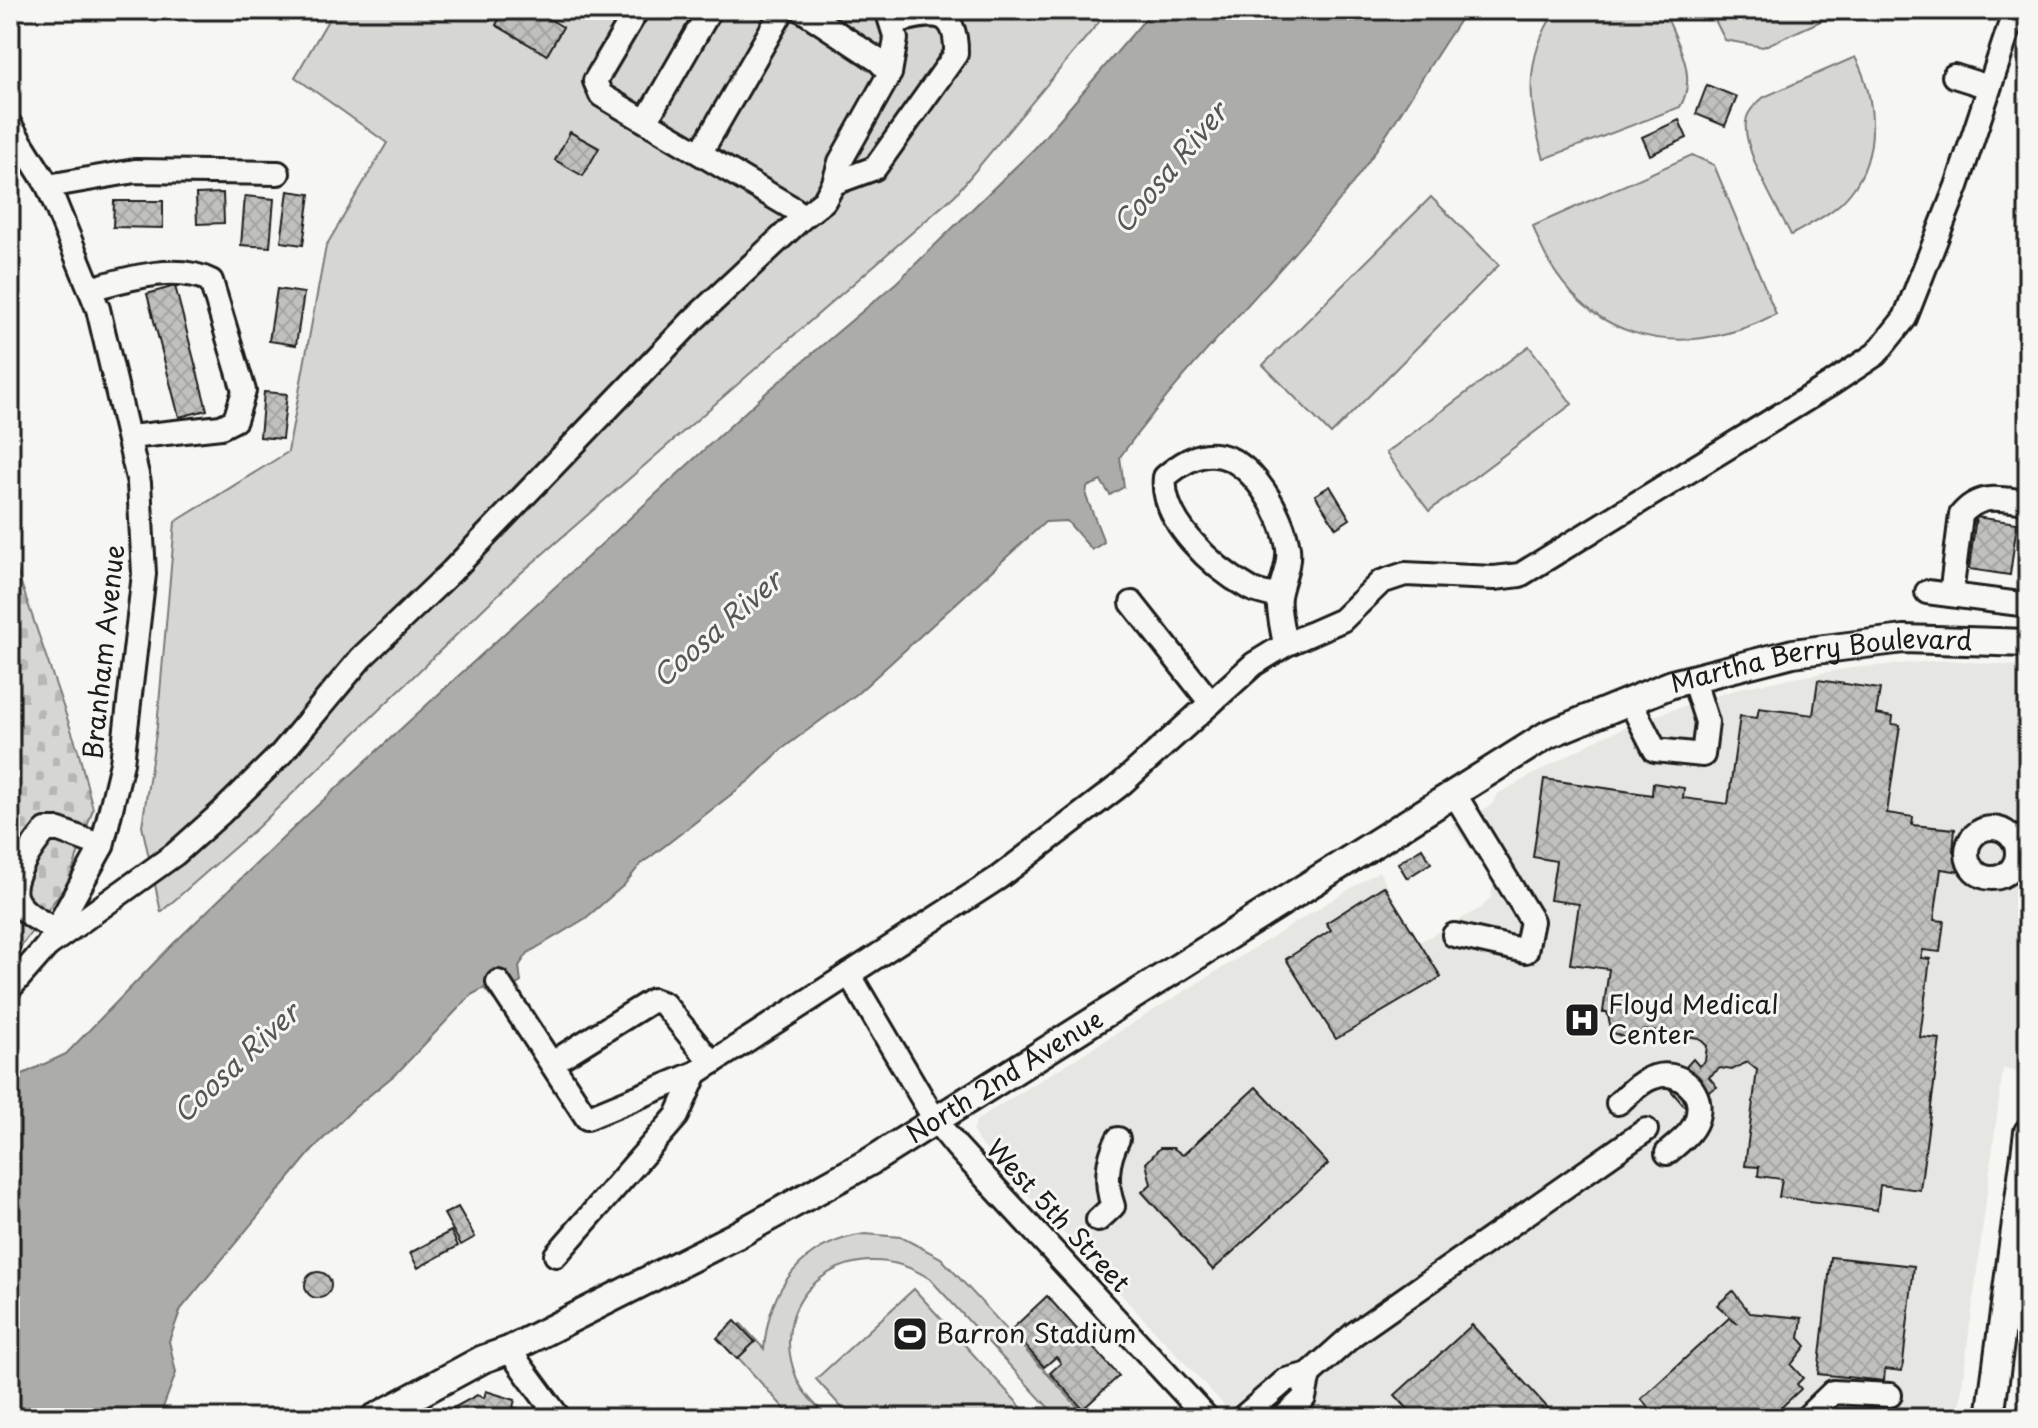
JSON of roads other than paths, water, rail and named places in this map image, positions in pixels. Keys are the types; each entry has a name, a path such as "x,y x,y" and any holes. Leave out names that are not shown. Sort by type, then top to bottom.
{"main road":[{"name":"Martha Berry Boulevard","path":"1628,711 1693,678 1755,661 1850,643 1949,638 2028,643"},
{"name":"North 2nd Avenue","path":"374,1418 483,1359 509,1350 810,1196 1547,735 1628,711"},
{"path":"1997,1417 2028,1132"}],"street":[{"path":"637,10 595,81 601,95 701,152 794,209 802,218"},
{"path":"646,121 710,10"},
{"path":"701,152 783,10"},
{"path":"802,10 879,61 890,73"},
{"path":"498,982 587,1118 704,1068 1050,840 1120,785 1254,664 1285,645 1342,620 1381,582 1396,575 1417,573 1494,578 1520,575 1876,354 1905,318 1924,277 2015,10"},
{"path":"102,846 59,830 46,830 35,843 15,884 16,898 51,938 175,854 221,813 281,754 361,658 452,571 693,320 824,201 834,183 840,162 890,73 896,39 890,16 935,14 950,21 956,33 956,54 875,168 834,183"},
{"path":"1954,76 1989,87"},
{"name":"Branham Avenue","path":"10,125 15,145 48,186 98,309 130,437 142,510 144,574 122,763 102,846 51,938 10,988"},
{"path":"48,186 135,171 278,173"},
{"path":"90,289 134,277 180,273 199,275 211,281 244,391 235,420 221,427 130,437"},
{"path":"1279,597 1250,589 1193,542 1166,504 1165,477 1186,461 1213,455 1225,457 1249,474 1276,512 1286,538 1288,564 1279,597 1285,645"},
{"path":"1951,595 1961,515 1986,497 2028,502"},
{"path":"1927,592 2028,605"},
{"path":"1132,603 1211,703"},
{"path":"1628,711 1655,750 1703,755 1707,722 1693,678"},
{"path":"1454,793 1532,921 1526,951 1454,935"},
{"name":"West 5th Street","path":"849,974 935,1120 1207,1418"},
{"path":"552,1063 653,1000 664,1004 704,1068"},
{"path":"556,1255 677,1116 704,1068"},
{"path":"1618,1103 1649,1078 1659,1075 1670,1075 1689,1085 1696,1096 1698,1115 1693,1129 1667,1153"},
{"path":"1242,1418 1286,1380 1309,1374 1354,1334 1646,1130"},
{"path":"1098,1220 1113,1206 1109,1195 1108,1168 1118,1139"},
{"path":"509,1350 559,1418"},
{"path":"1283,1418 1304,1398 1309,1374"},
{"path":"1806,1418 1833,1392 1890,1395"}],"water":[{"name":"Coosa River","path":"1153,10 1467,10 1346,192 1178,384 1125,450 1120,457 1124,487 1110,495 1101,481 1087,487 1086,496 1104,542 1092,550 1067,521 1045,522 858,693 782,749 750,780 640,865 624,885 586,918 528,953 519,966 521,982 494,1000 484,988 471,995 398,1072 354,1108 315,1147 181,1309 169,1341 176,1373 159,1418 10,1418 10,1080 66,1054 173,944 305,817 768,391 897,282 1035,148"}],"place":[{"name":"Floyd Medical Center","path":"1582,1020"},
{"name":"Barron Stadium","path":"910,1334"}]}
